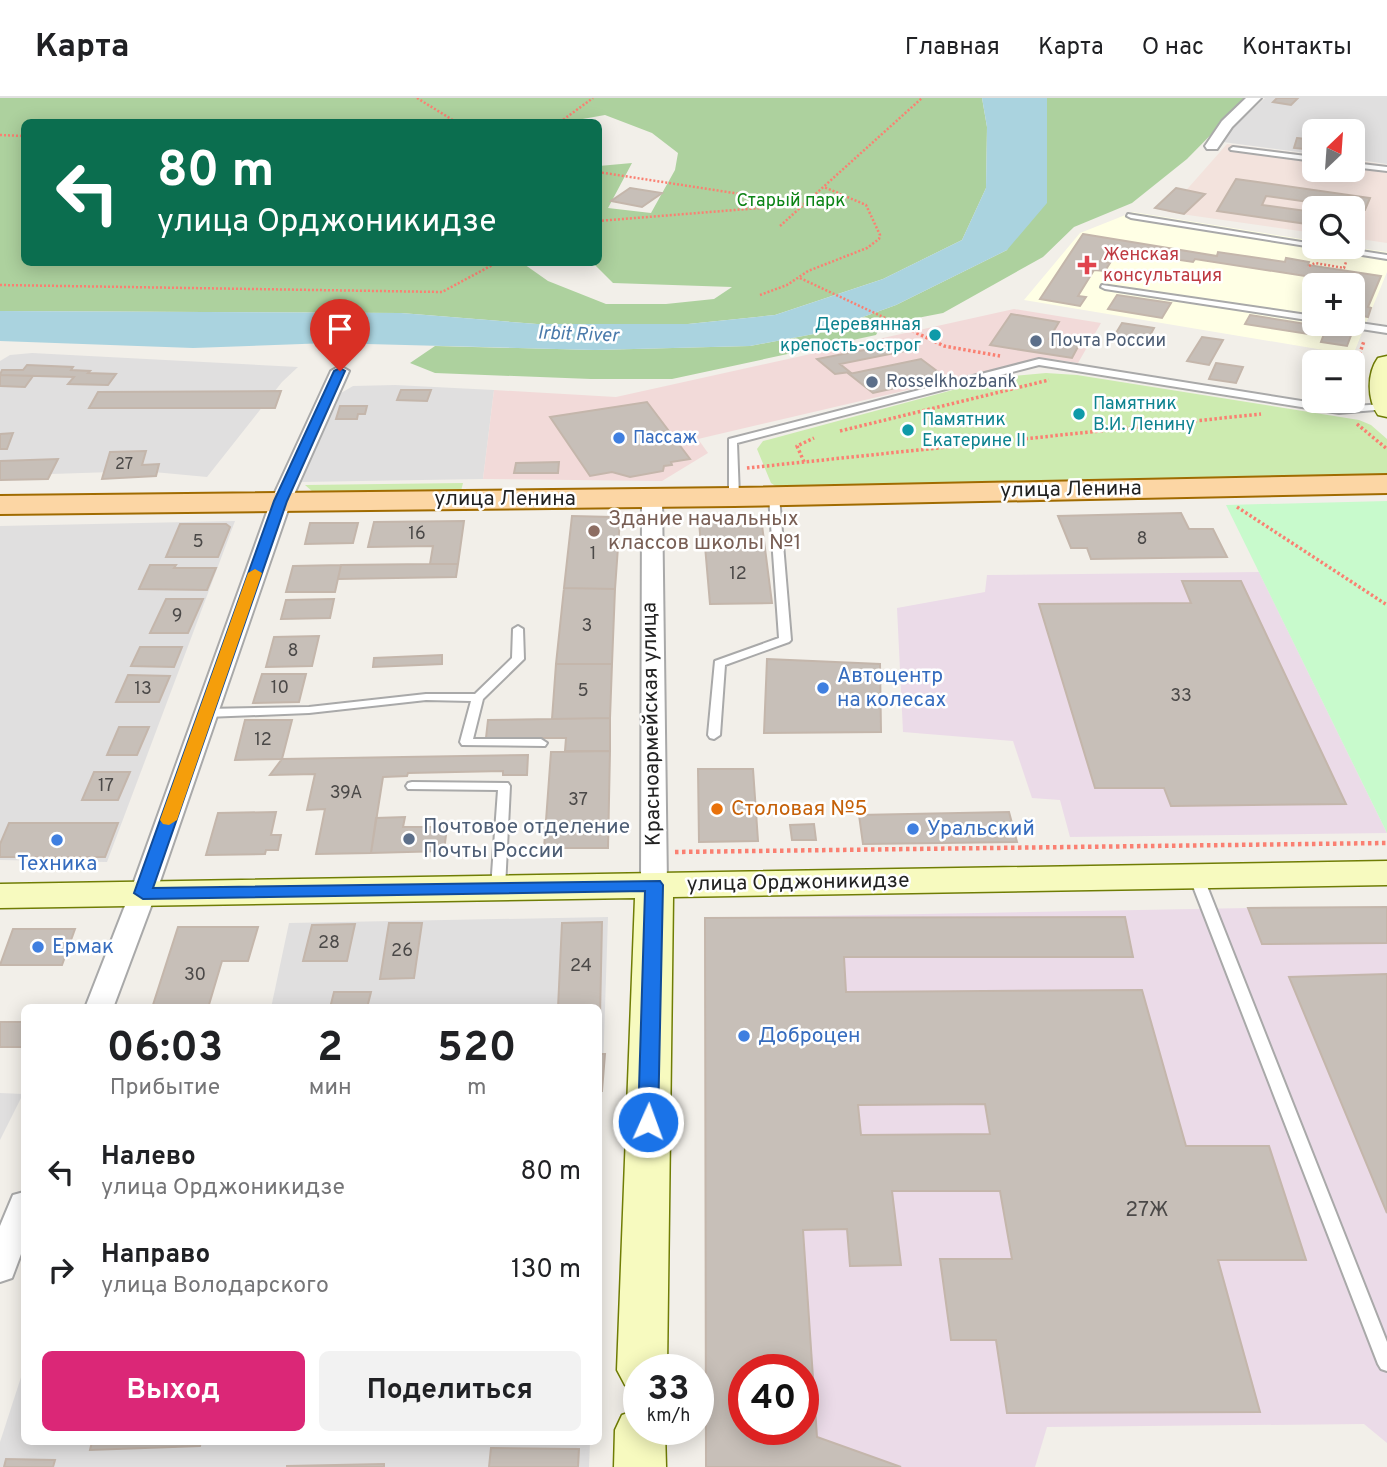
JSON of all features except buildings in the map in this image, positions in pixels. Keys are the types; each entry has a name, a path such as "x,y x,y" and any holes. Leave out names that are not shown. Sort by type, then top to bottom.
{"main road":[{"path":"1386,408 1382,385 1387,363"},
{"name":"улица Ленина","path":"0,505 652,498 733,483 774,496 1387,484"},
{"name":"улица Орджоникидзе","path":"0,896 498,888 654,869 1196,876 1387,873"},
{"name":"Красноармейская улица","path":"642,1354 654,869"},
{"path":"639,1467 640,1445"}],"street":[{"path":"1212,146 1227,124 1254,98"},
{"path":"101,1004 143,893 281,501 340,371"},
{"name":"Красноармейская улица","path":"652,498 654,869"},
{"path":"0,1269 21,1212"}],"lane":[{"path":"1233,149 1302,158"},
{"path":"1365,166 1387,169"},
{"path":"1131,216 1302,244"},
{"path":"1365,254 1387,257"},
{"path":"1105,288 1302,317"},
{"path":"1365,326 1387,330"},
{"path":"733,483 732,441 1039,362 1302,404"},
{"path":"1365,409 1386,408"},
{"path":"714,735 719,663 785,640 774,496"},
{"path":"518,629 518,659 478,698 466,742 541,743"},
{"path":"206,713 309,710 426,697 478,698"},
{"path":"412,786 504,786 498,888"},
{"path":"1196,876 1387,1364"}],"path":[{"path":"417,98 451,119"},
{"path":"564,119 593,98"},
{"path":"780,226 922,98"},
{"path":"0,135 21,135"},
{"path":"602,174 805,204"},
{"path":"760,295 800,278 808,271 867,248 879,239 880,235 866,205 824,187"},
{"path":"602,221 805,204"},
{"path":"1309,264 1315,264"},
{"path":"0,285 442,292 491,266"},
{"path":"800,278 944,346 1039,362"},
{"path":"1362,350 1370,327"},
{"path":"838,432 1032,382 1059,379"},
{"path":"733,483 804,463 1264,412 1250,408"},
{"path":"1343,413 1387,449"},
{"path":"804,463 796,446 825,435"},
{"path":"1228,501 1387,604"},
{"path":"654,869 1387,844"}],"shaded area":[{"path":"1265,98 1387,98 1387,164 1365,161 1365,119 1302,119 1302,152 1223,142 1223,137"},
{"path":"1227,144 1302,153 1302,182 1365,182 1365,162 1387,165 1387,243 1365,240 1365,196 1302,196 1302,231 1167,212"},
{"path":"1133,212 1302,239 1302,259 1365,259 1365,249 1387,252 1387,272 1365,326 1365,273 1302,273 1302,336 1361,336 1355,350 1323,350 1024,300 1080,233"},
{"path":"1014,309 1101,323 1078,363 1045,358 698,439 708,453 662,481 483,479 494,390 616,397"},
{"path":"32,353 298,367 282,382 207,477 143,471 21,475 0,473 0,361 10,355"},
{"path":"395,385 494,390 483,479 301,482 341,393 353,386"},
{"path":"235,521 107,862 0,860 0,526"},
{"path":"1259,572 1387,833 1070,837 1060,800 1032,798 1013,741 903,732 897,608 985,592 987,575"},
{"path":"1248,908 1262,944 1387,943 1387,1443 1364,1424 1047,1427 1035,1467 707,1467 707,1445 714,1445 714,1354 707,1354 705,918"},
{"path":"608,917 602,1100 602,1004 272,1004 289,923"},
{"path":"0,1093 21,1094 21,1098 0,1140"},
{"path":"21,1377 21,1445 590,1445 589,1467 0,1467 0,1442"}],"green space":[{"name":"Старый парк","path":"0,98 982,98 987,127 986,188 962,240 883,279 775,315 688,324 537,324 401,313 0,311"},
{"path":"1047,98 1247,98 1187,159 1132,203 1074,227 1043,257 943,313 881,325 876,335 672,379 435,373 410,363 435,346 595,350 750,346 819,333 896,305 1007,250 1045,133"},
{"path":"1046,373 1077,375 1359,420 1371,425 1387,439 1387,475 780,489 771,483 757,449 763,441 1001,377"},
{"path":"463,483 461,491 325,493 313,492 305,485"},
{"path":"1387,501 1387,833 1226,505"}],"water":[{"name":"Irbit River","path":"982,98 1047,98 1047,203 1007,250 896,305 819,333 750,346 595,350 329,343 193,348 0,341 0,311 401,313 537,324 688,324 775,315 883,279 962,240 986,188 987,127"}],"slow traffic":[{"path":"169,820 255,573"}],"place":[{"name":"Женская консультация","path":"1087,265"},
{"name":"Деревянная крепость-острог","path":"935,335"},
{"name":"Почта России","path":"1036,341"},
{"name":"Rosselkhozbank","path":"872,382"},
{"name":"Памятник В.И. Ленину","path":"1079,414"},
{"name":"Памятник Екатерине II","path":"908,430"},
{"name":"Пассаж","path":"619,438"},
{"name":"Здание начальных классов школы №1","path":"594,531"},
{"name":"Автоцентр на колесах","path":"823,688"},
{"name":"Столовая №5","path":"717,809"},
{"name":"Уральский","path":"913,829"},
{"name":"Почтовое отделение Почты России","path":"409,839"},
{"name":"Техника","path":"57,840"},
{"name":"Ермак","path":"38,947"},
{"name":"Доброцен","path":"744,1036"}],"route":[{"path":"340,371 281,501 143,893 654,885 648,1122"}]}
